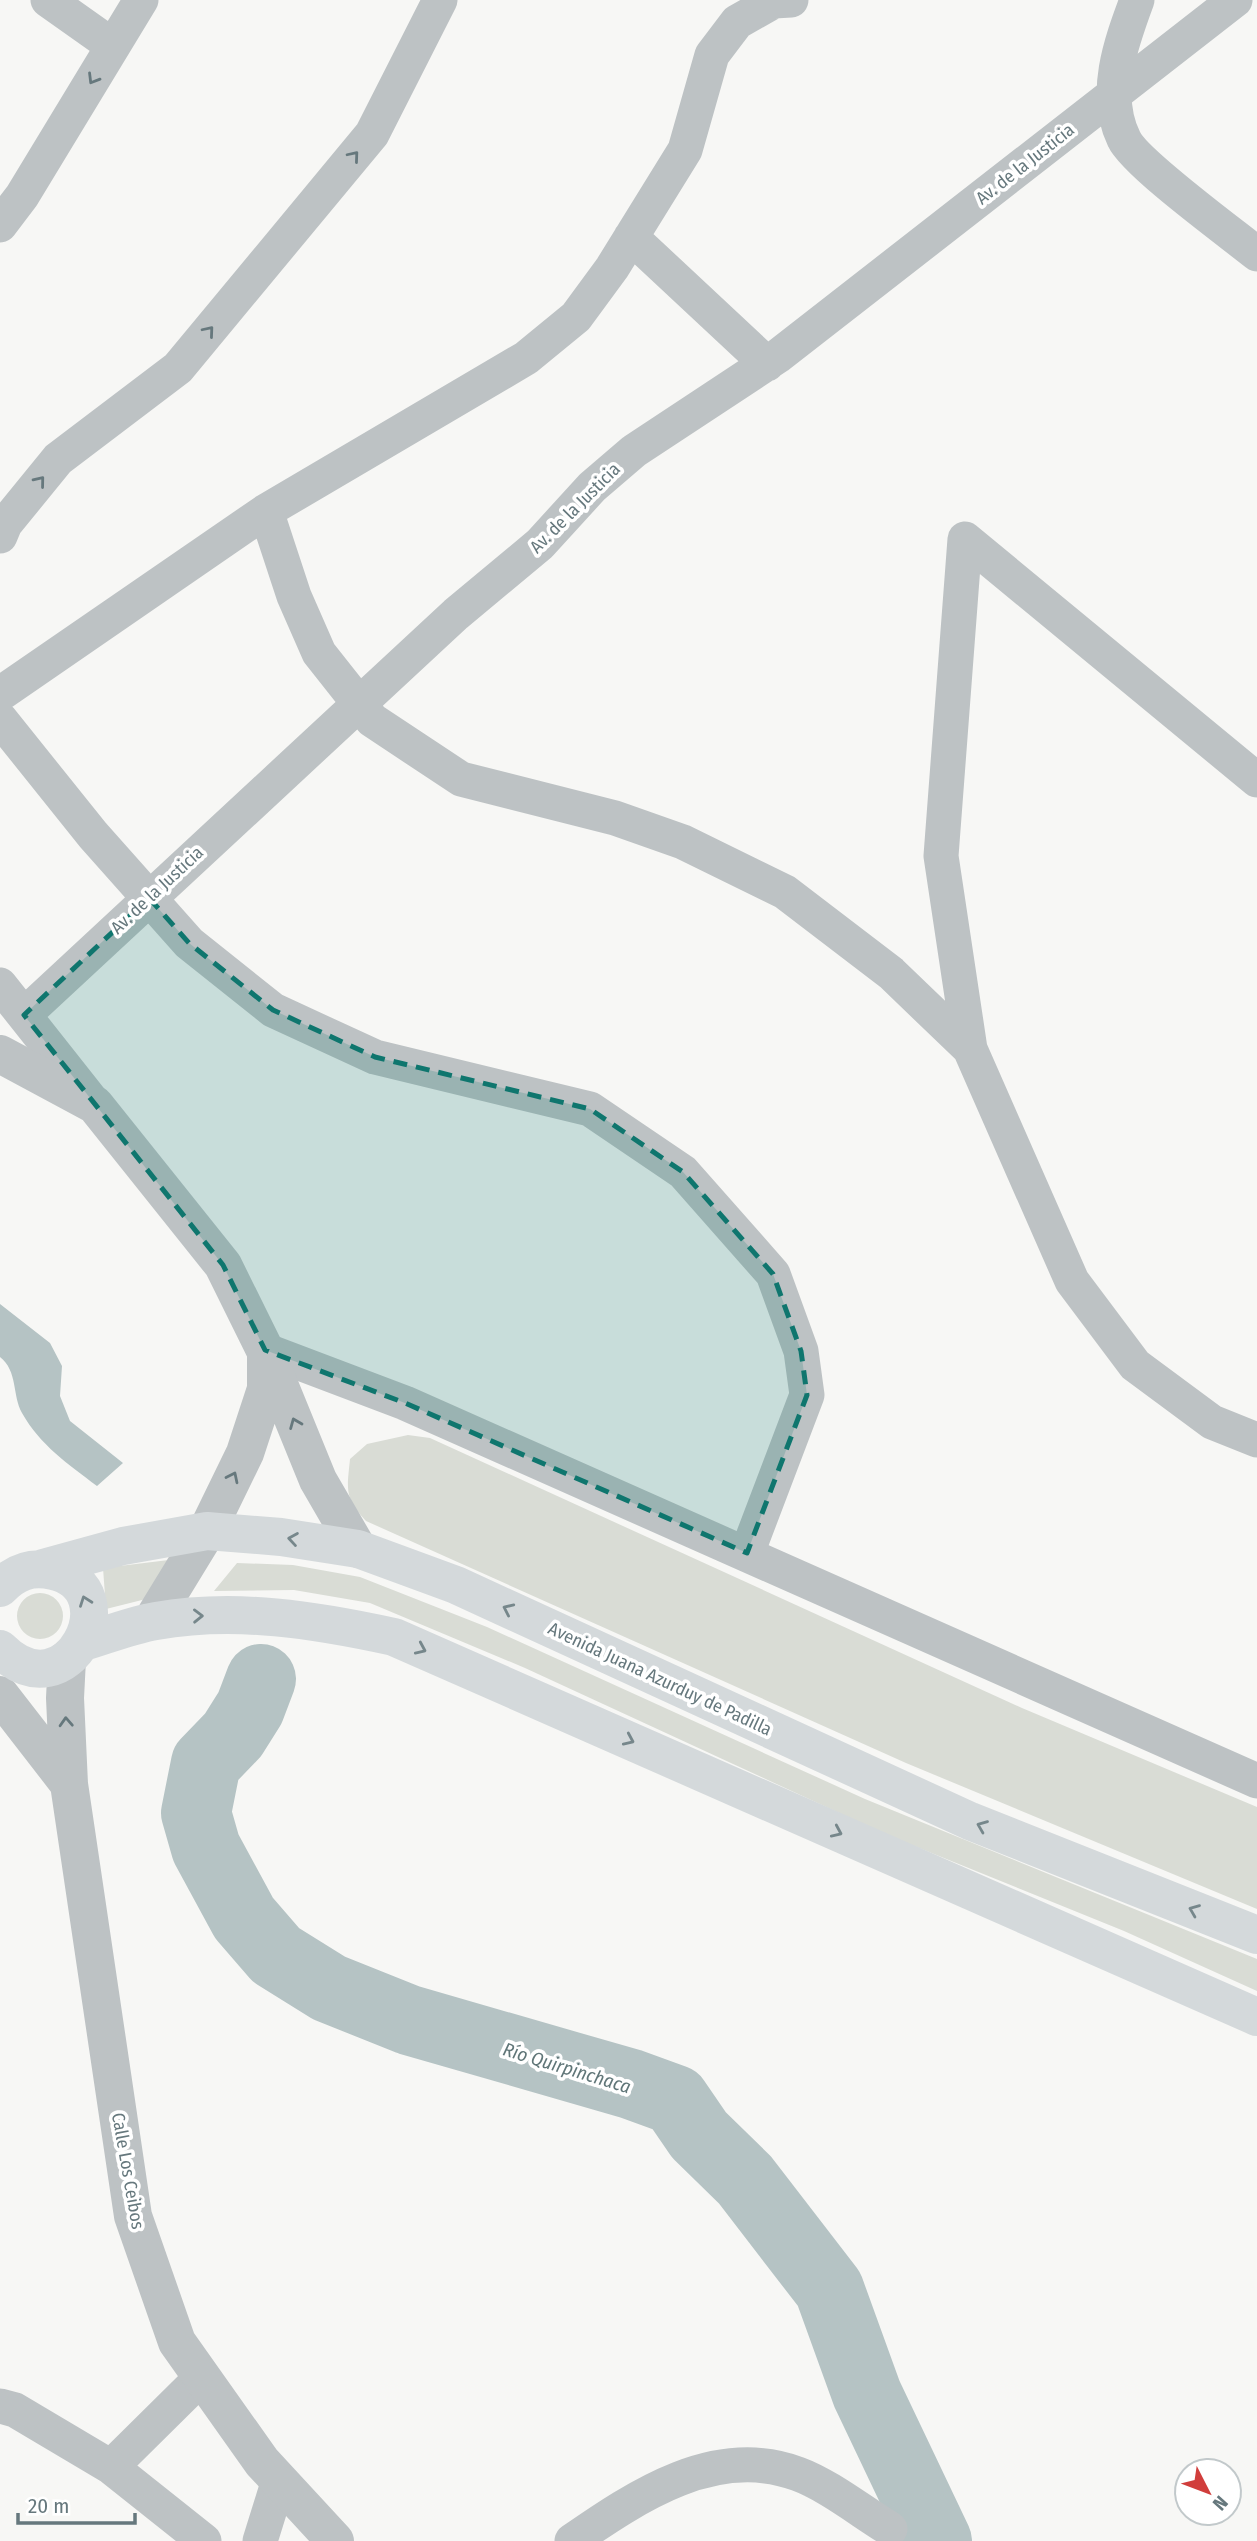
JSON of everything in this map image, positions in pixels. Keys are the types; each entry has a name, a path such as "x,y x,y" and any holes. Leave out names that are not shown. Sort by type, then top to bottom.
{"highway":[{"name":"Avenida Juana Azurduy de Padilla","path":"0,1588 11,1577 26,1570 43,1568 123,1546 207,1531 281,1537 358,1549 456,1585 970,1821 1257,1935"},
{"path":"43,1568 66,1576 83,1593 89,1609 89,1626 75,1650"},
{"path":"9,1666 44,1668 75,1650 152,1621 186,1616 266,1615 330,1623 394,1637 1257,2017"}],"street":[{"path":"48,0 113,46"},
{"path":"0,225 22,196 141,0"},
{"path":"0,536 5,524 58,459 178,368 363,145 378,122 440,0"},
{"path":"0,694 266,511 526,358 576,317 631,237 685,150 712,55 737,22 774,1 791,0"},
{"path":"1137,0 1121,46 1113,95 1124,141 1152,169 1257,254"},
{"name":"Av. de la Justicia","path":"24,1015 456,614 541,544 592,487 634,451 767,364 1235,0"},
{"path":"631,237 767,364"},
{"path":"266,511 318,653 372,720 461,779 615,818 683,842 785,892 891,974 970,1049"},
{"path":"1257,780 965,539 941,856 970,1049 1072,1281 1135,1365 1212,1422 1257,1440"},
{"path":"0,719 93,835 189,943 274,1010 375,1057 590,1110 683,1172 773,1274 801,1351 807,1395 747,1553"},
{"path":"0,985 223,1265 265,1350 318,1480 358,1549"},
{"path":"0,1054 95,1105"},
{"path":"265,1350 405,1403 1257,1781"},
{"path":"152,1621 207,1531 244,1453 266,1389 265,1350"},
{"name":"Calle Los Ceibos","path":"75,1650 69,1784 133,2216 177,2342 262,2462 335,2541"},
{"name":"Calle Los Ceibos","path":"0,1695 69,1784"},
{"path":"111,2467 202,2377"},
{"path":"0,2406 15,2410 111,2467 204,2541"},
{"path":"572,2541 671,2481 726,2463 766,2466 799,2474 890,2529"},
{"path":"260,2541 279,2480"}],"highlighted area":[{"path":"149,898 189,943 273,1010 375,1057 590,1109 683,1172 773,1274 801,1351 807,1395 747,1553 405,1403 265,1350 223,1265 24,1015"}],"shaded area":[{"path":"0,1304 50,1343 62,1366 60,1396 70,1421 123,1463 97,1486 46,1444 22,1413 10,1369 0,1357"},
{"path":"408,1435 430,1438 1022,1708 1257,1807 1257,1909 906,1763 366,1521 350,1499 350,1459 367,1444"},
{"path":"177,1559 162,1595 106,1609 103,1568"},
{"path":"237,1563 293,1565 360,1577 487,1627 865,1799 1257,1959 1257,1991 1124,1931 887,1835 525,1668 370,1603 294,1590 214,1591"},
{"path":"40,1593 56,1600 63,1616 56,1632 40,1639 24,1632 17,1616 24,1600"}],"waterway":[{"name":"Río Quirpinchaca","path":"261,1679 250,1708 233,1735 206,1763 196,1813 206,1848 244,1918 276,1955 329,1988 409,2020 631,2084 675,2100 699,2135 745,2180 829,2289 867,2394 937,2541"}]}
